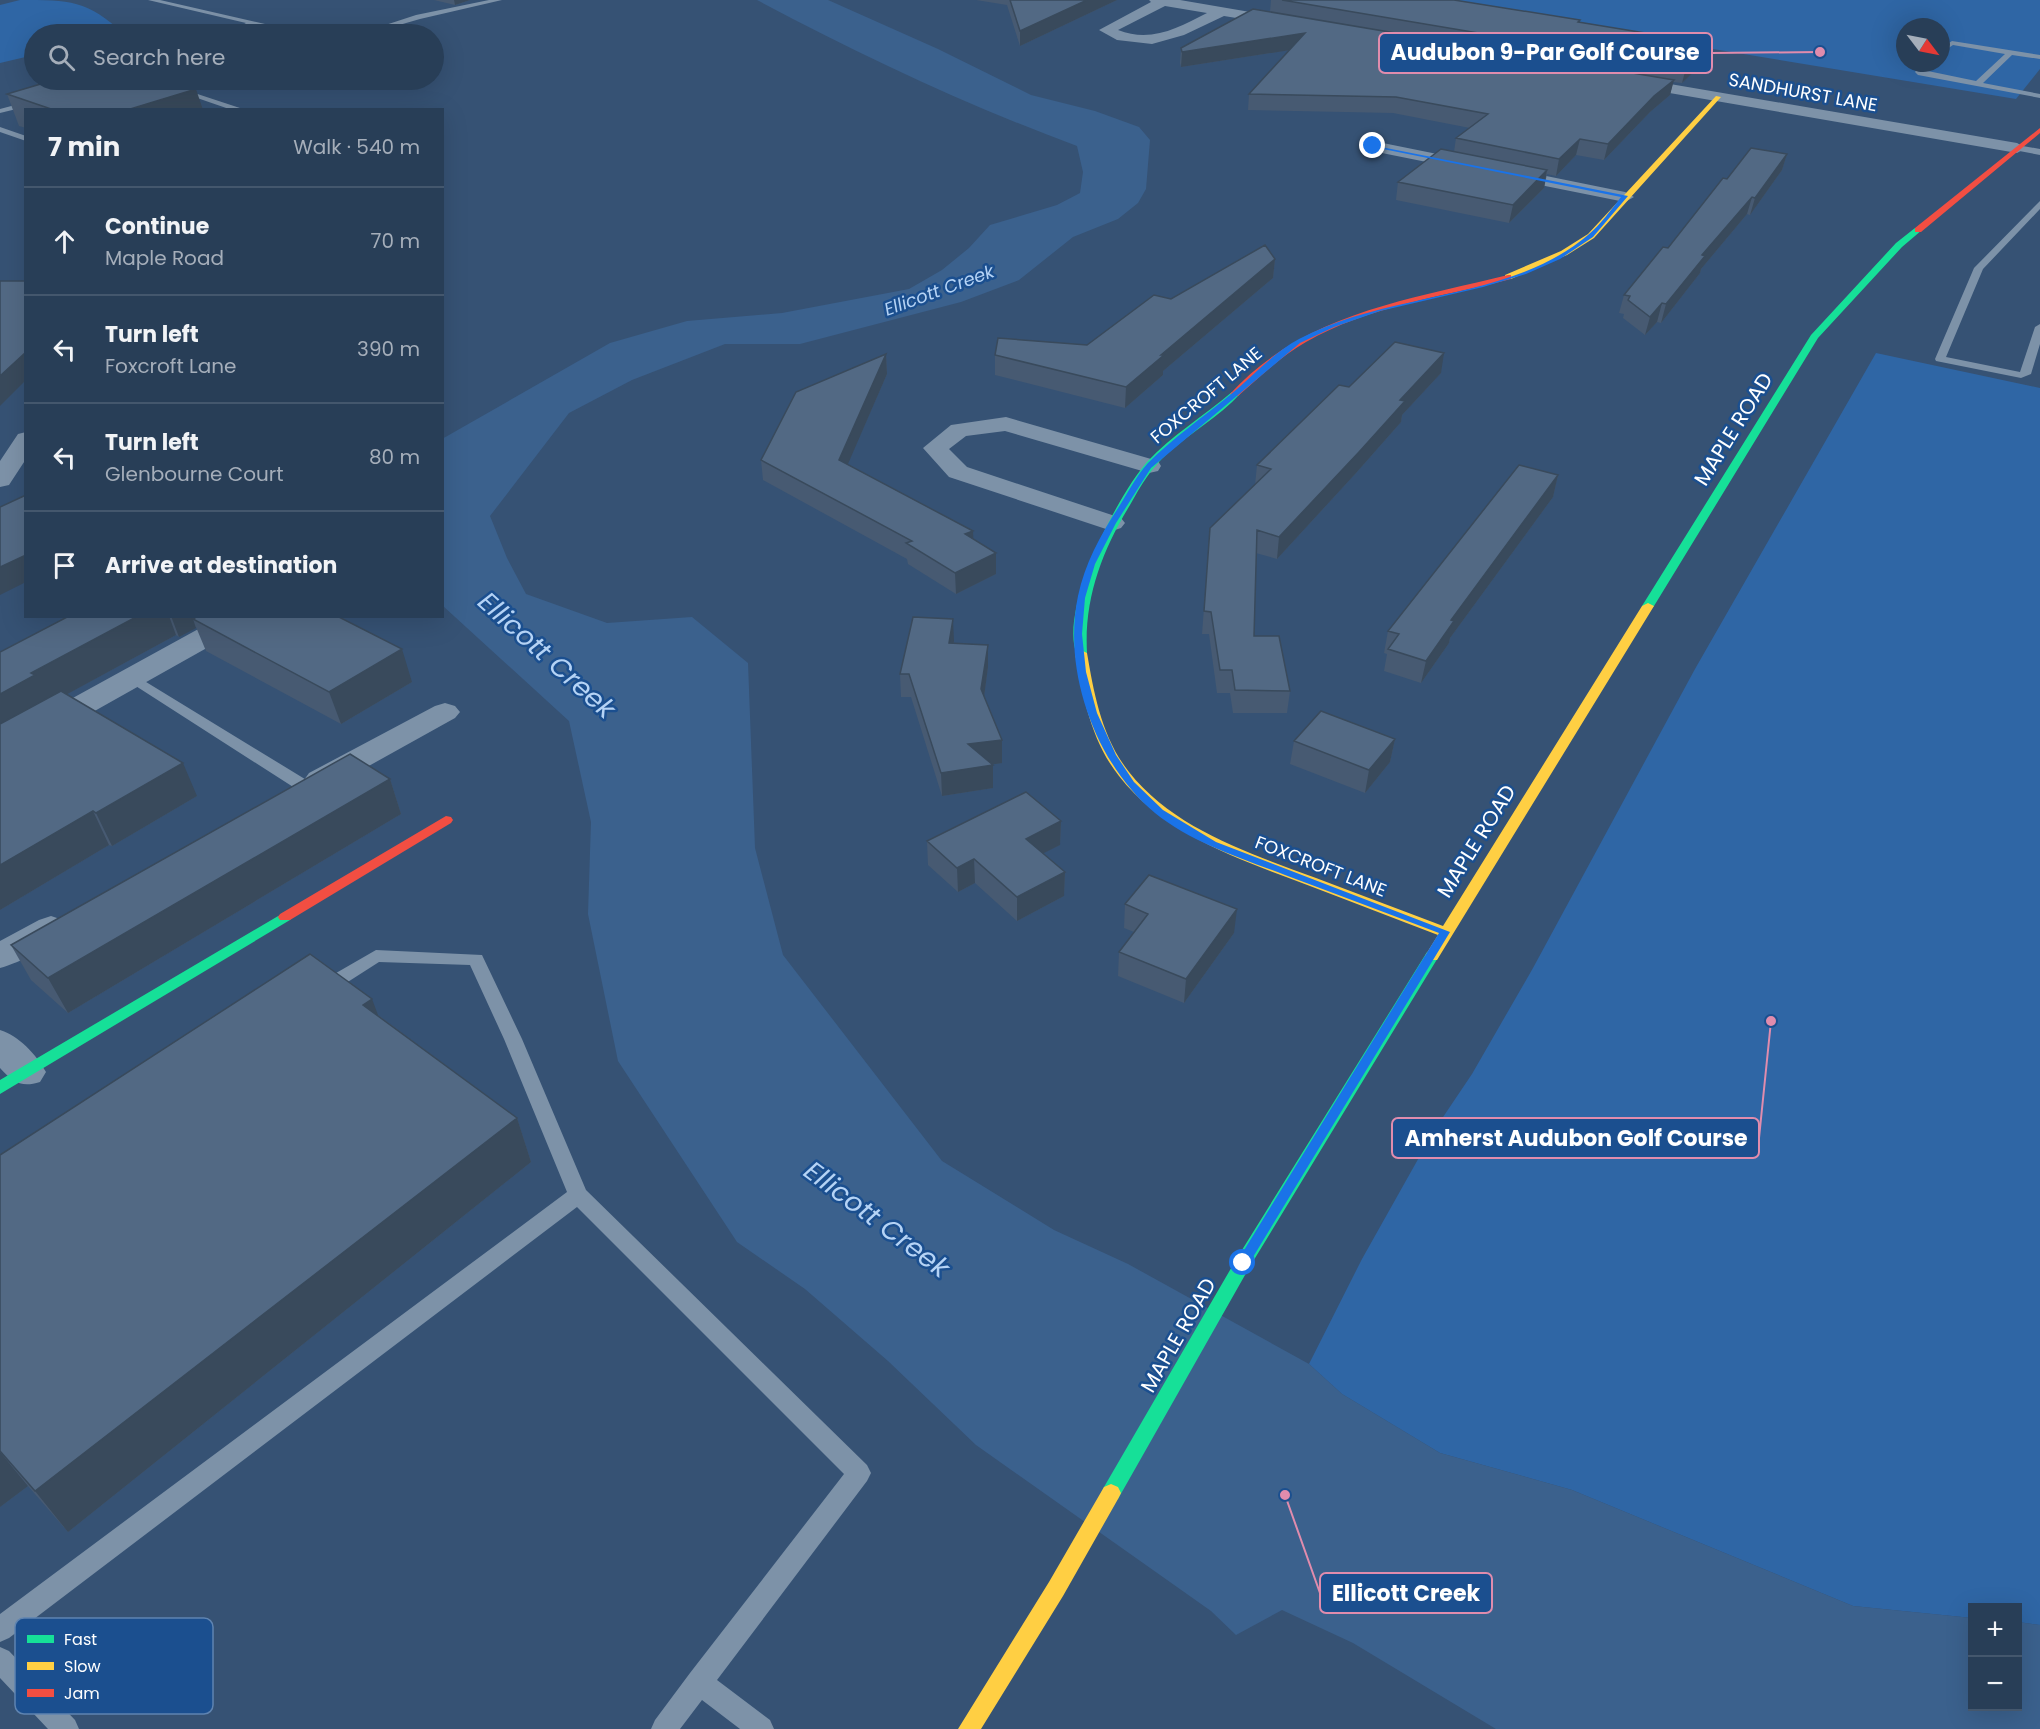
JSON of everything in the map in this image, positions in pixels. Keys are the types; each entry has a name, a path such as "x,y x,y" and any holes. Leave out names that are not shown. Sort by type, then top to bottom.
{"main road":[{"name":"FOXCROFT LANE","path":"1445,932 1213,844 1160,812 1130,784 1111,755 1093,713 1082,672 1078,634 1082,598 1091,564 1112,523 1149,466 1298,342 1332,326 1378,310 1481,286 1524,273 1558,258 1591,236 1625,196 1718,97"},
{"name":"MAPLE ROAD","path":"969,1729 1056,1589 1243,1263 1814,337 1899,245 2040,130"},
{"path":"14,1080 446,820"}],"street":[{"path":"1222,11 1170,38 1143,42 1121,38 1106,30 1160,1 1222,11 1302,25"},
{"name":"SANDHURST LANE","path":"1614,79 2017,148"},
{"path":"1373,146 1625,196"},
{"path":"1112,523 958,472 935,448 959,430 1006,424 1149,466"},
{"path":"0,480 24,442"},
{"path":"0,751 239,618"},
{"path":"276,804 445,712"},
{"path":"0,956 82,911"},
{"path":"0,1044 14,1080"}],"lane":[{"path":"152,0 257,24"},
{"path":"394,24 419,16 499,0"},
{"path":"1950,44 2040,57"},
{"path":"1976,84 2011,52"},
{"path":"1920,72 2040,96"},
{"path":"180,90 236,108"},
{"path":"0,111 45,99"},
{"path":"0,129 24,138"},
{"path":"2017,148 2040,152"},
{"path":"2040,204 1979,268 1940,359 2025,374 2040,327"},
{"path":"133,678 307,788"},
{"path":"304,1000 376,956 476,959 513,1039 578,1195 859,1473 664,1729"},
{"path":"0,1629 578,1195"},
{"path":"0,1660 15,1676"},
{"path":"699,1682 762,1729"},
{"path":"52,1714 66,1729"}],"shaded area":[{"path":"20,0 77,4 99,14 112,24 24,24 24,57 0,63 0,5"},
{"path":"1415,0 2040,0 2040,69 2016,99"},
{"path":"1876,353 2040,388 2040,1625 2022,1623 2022,1603 1968,1603 1968,1618 1853,1606 1572,1490 1440,1453 1342,1394 1309,1364 1362,1259 1435,1129 1472,1074 1533,968 1695,669"}],"water":[{"path":"757,0 828,0 938,49 1031,95 1095,111 1139,127 1150,140 1146,189 1138,203 1118,219 1073,237 1019,280 961,302 800,344 725,344 632,380 569,413 490,516 507,558 526,594 607,623 692,617 748,663 755,848 783,955 942,1161 1054,1230 1128,1264 1309,1364 1342,1394 1440,1453 1572,1490 1853,1606 1968,1618 1968,1711 2022,1711 2022,1623 2040,1625 2040,1729 1496,1729 1353,1643 1282,1610 1236,1635 1211,1611 976,1445 888,1361 805,1289 737,1242 618,1061 588,914 591,822 569,721 444,607 444,438 610,343 687,321 782,313 909,289 942,270 969,248 990,225 1057,205 1080,193 1083,172 1077,146 995,114 914,78"}],"building":[{"path":"1010,0 1087,0 1020,31"},
{"path":"1282,0 1454,0 1580,20 1578,22 1700,42 1697,44 1708,46 1686,68"},
{"path":"1253,9 1674,80 1654,96 1608,144 1580,139 1559,159 1456,138 1488,114 1396,97 1249,94 1305,33 1182,52 1181,48"},
{"path":"24,89 193,90 134,108 48,108 7,94"},
{"path":"1751,148 1787,154 1755,198 1752,197 1702,255 1705,256 1666,304 1662,303 1650,317 1628,300 1630,296 1624,295 1663,247 1668,248 1723,178 1727,179"},
{"path":"1441,149 1547,170 1513,205 1398,182"},
{"path":"1265,245 1275,259 1126,387 995,355 998,338 1087,345 1154,295 1171,299"},
{"path":"0,281 24,281 24,354 0,376"},
{"path":"1395,342 1444,353 1400,400 1405,401 1279,537 1257,530 1254,636 1279,636 1290,691 1235,690 1232,670 1220,670 1211,612 1204,611 1210,528 1271,469 1257,465 1339,385 1349,387"},
{"path":"886,354 839,460 973,531 965,534 996,553 955,573 906,543 912,541 761,460 796,392"},
{"path":"1519,465 1558,475 1451,620 1454,621 1426,661 1388,649 1399,634 1388,631"},
{"path":"24,496 24,556 0,567 0,507"},
{"path":"913,617 953,619 949,643 988,645 981,689 1002,740 968,744 993,765 941,773 909,674 900,674"},
{"path":"65,618 134,618 31,673 35,675 0,694 0,652"},
{"path":"341,618 402,649 329,692 193,619"},
{"path":"61,691 183,763 96,813 93,811 0,865 0,724"},
{"path":"1321,711 1395,739 1369,770 1294,741"},
{"path":"350,754 390,779 48,978 11,945"},
{"path":"1026,792 1061,821 1026,839 1065,872 1017,897 974,859 957,868 927,841"},
{"path":"1149,875 1237,909 1186,979 1119,952 1148,914 1125,904"},
{"path":"310,954 372,999 363,1005 517,1118 35,1491 0,1451 0,1155"}],"traffic: fast":[{"path":"1648,606 1814,337 1899,245 1918,230"},
{"path":"1081,653 1082,612 1091,572 1117,517 1150,465 1183,435 1235,394"},
{"path":"0,1088 285,917"},
{"path":"1111,1493 1243,1263 1432,956"}],"traffic: slow":[{"path":"1508,277 1564,253 1591,236 1718,97"},
{"path":"1432,956 1648,606"},
{"path":"1081,653 1089,701 1103,741 1123,773 1147,800 1176,821 1249,857 1445,932"},
{"path":"969,1729 1056,1589 1111,1493"}],"traffic: jam":[{"path":"1918,230 2040,130"},
{"path":"1235,394 1285,352 1326,328 1403,302 1508,277"},
{"path":"285,917 446,820"}],"place":[{"name":"Audubon 9-Par Golf Course","path":"1820,52"},
{"name":"Amherst Audubon Golf Course","path":"1771,1021"},
{"name":"Ellicott Creek","path":"1285,1495"}],"route":[{"path":"1243,1263 1445,932 1213,844 1191,833 1160,812 1130,784 1111,755 1093,713 1082,672 1078,634 1082,598 1091,564 1112,523 1149,466 1298,342 1332,326 1378,310 1481,286 1524,273 1558,258 1591,236 1625,196 1373,146"}]}
